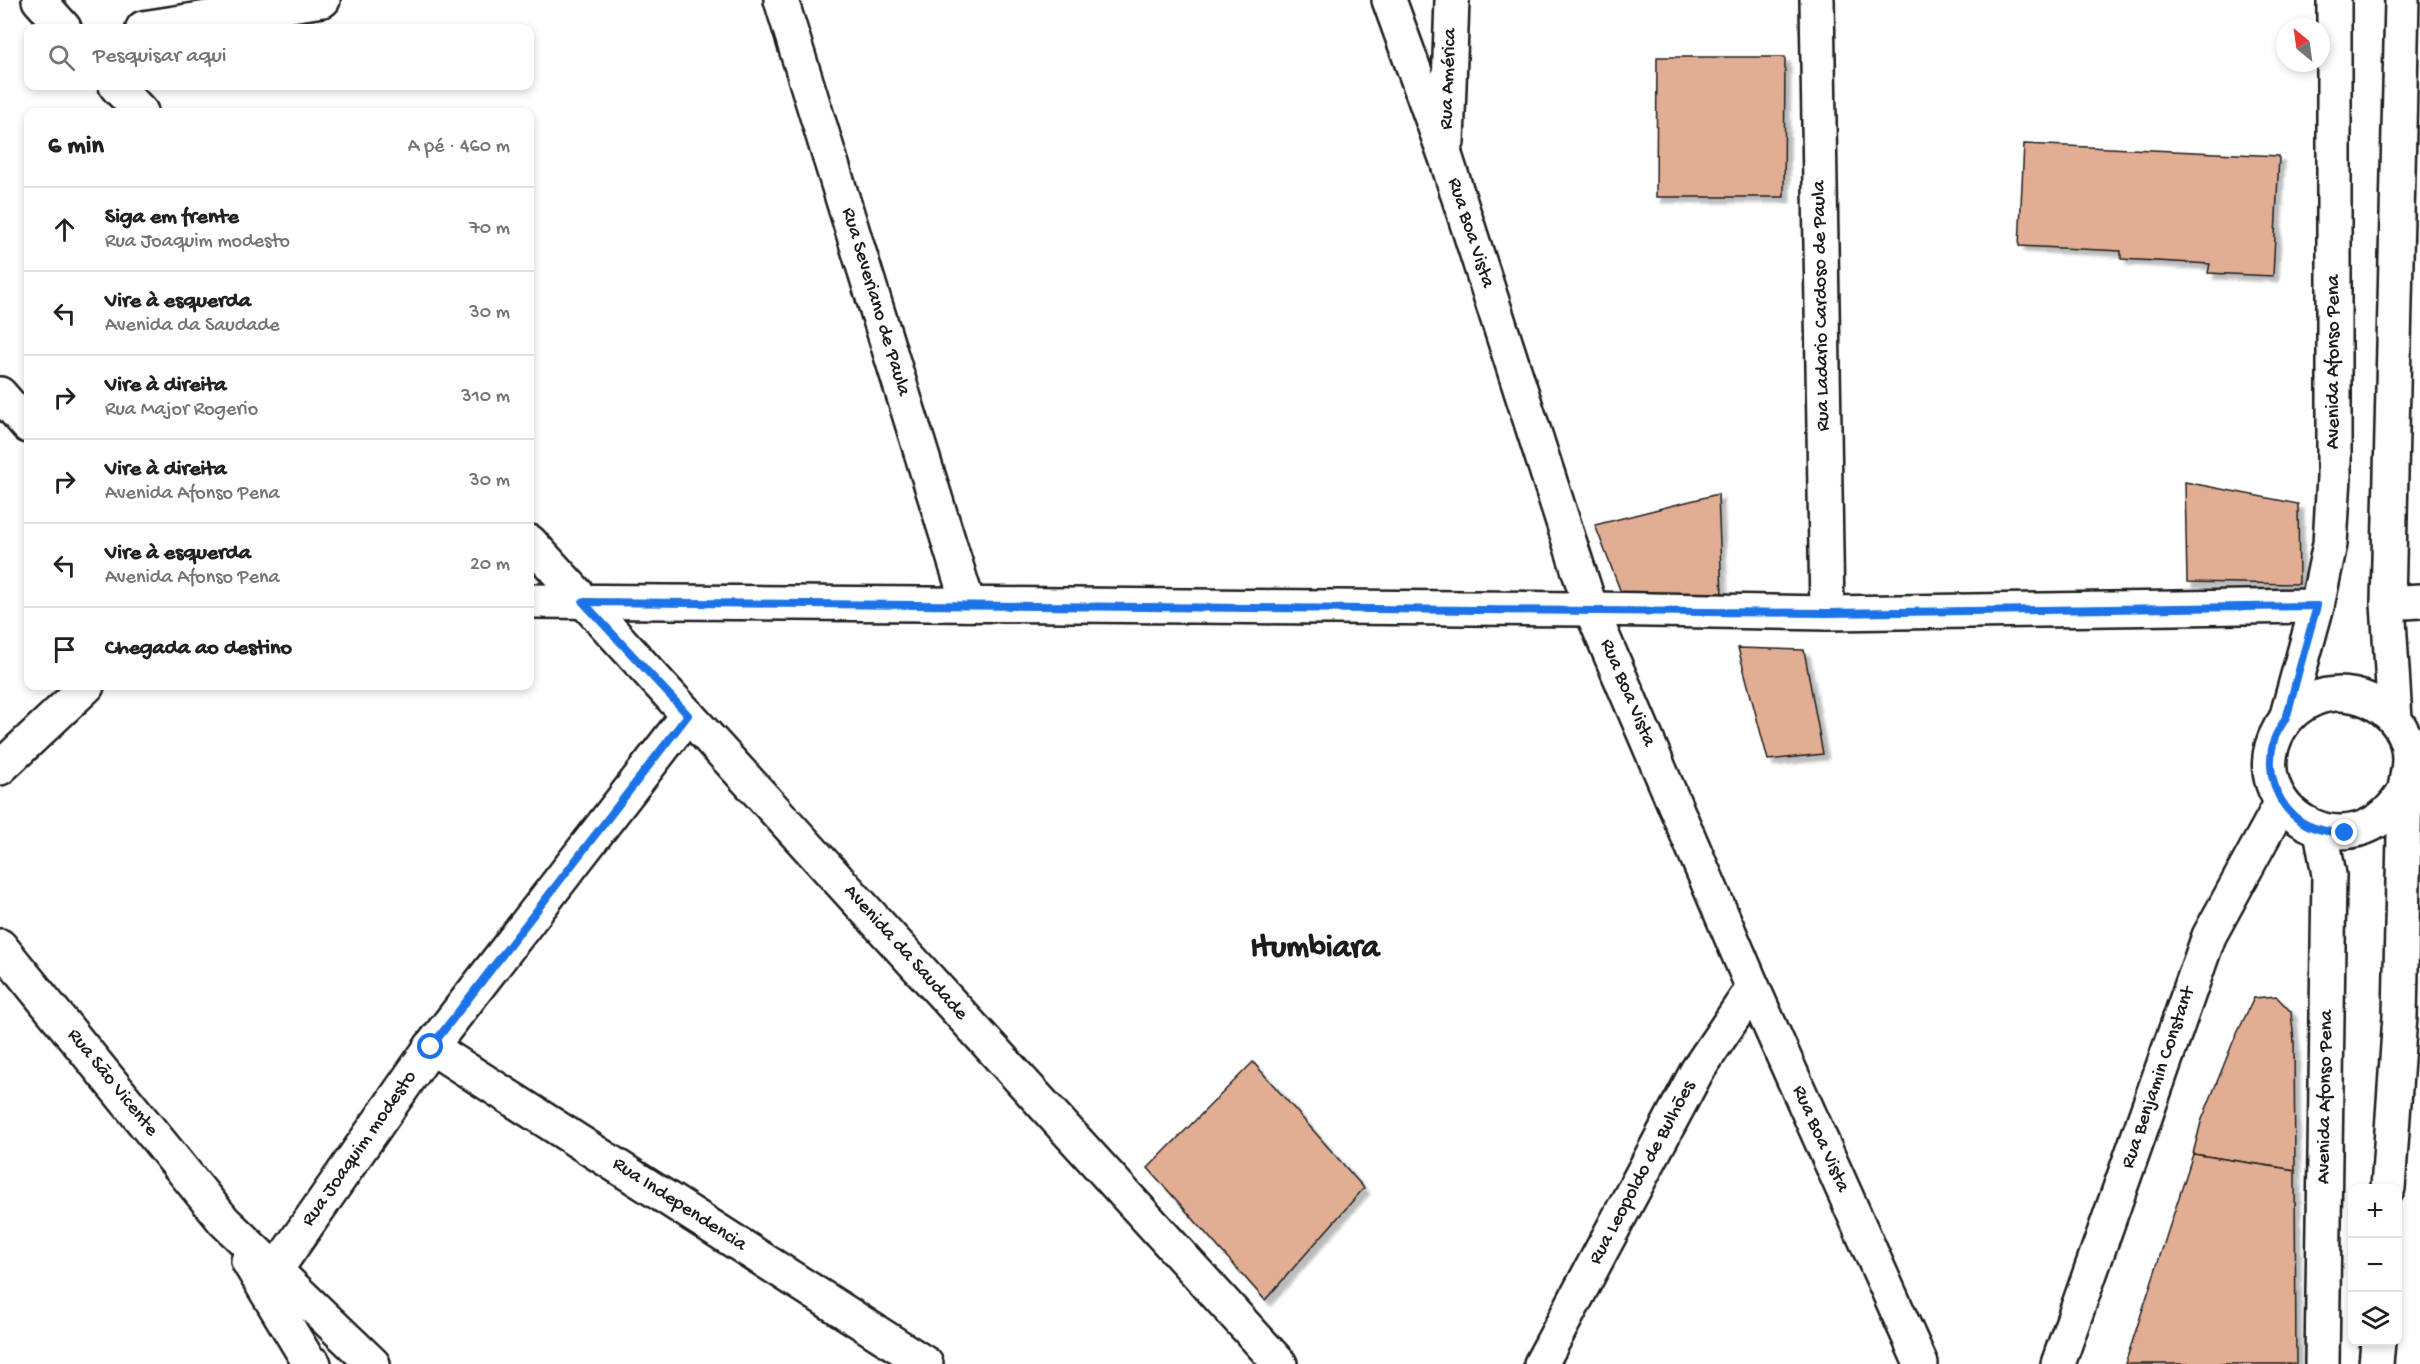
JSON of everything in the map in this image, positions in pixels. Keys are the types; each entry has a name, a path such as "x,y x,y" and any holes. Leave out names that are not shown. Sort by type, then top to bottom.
{"street":[{"path":"39,0 60,24"},
{"path":"169,24 323,0"},
{"name":"Rua Severiano de Paula","path":"782,0 968,604"},
{"name":"Rua Boa Vista","path":"1389,0 1446,158 1591,609 1753,988 1921,1364"},
{"name":"Rua América","path":"1446,158 1452,0"},
{"name":"Rua Ladario Cardoso de Paula","path":"1817,0 1827,613"},
{"name":"Avenida Afonso Pena","path":"2286,719 2317,606 2330,544 2334,477 2334,0"},
{"name":"Avenida Afonso Pena","path":"2395,720 2404,602 2402,0"},
{"path":"120,90 137,108"},
{"path":"0,394 24,421"},
{"name":"Avenida da Saudade","path":"534,547 1280,1364"},
{"path":"534,601 1591,609 1827,613 2317,606"},
{"path":"0,768 83,690"},
{"name":"Avenida Afonso Pena","path":"2388,1184 2400,1016 2405,790 2409,758 2405,738 2395,720 2381,706 2363,697 2343,693 2323,696 2303,704 2286,719 2274,738 2270,760 2273,782 2282,802 2292,814 2306,824 2321,830 2345,833 2368,827 2388,814 2405,790"},
{"name":"Rua Joaquim modesto","path":"275,1271 431,1047 688,715"},
{"name":"Rua Benjamin Constant","path":"2058,1364 2209,936 2282,802"},
{"name":"Avenida Afonso Pena","path":"2321,830 2329,874 2322,1364"},
{"name":"Rua São Vicente","path":"0,946 224,1221 373,1364"},
{"name":"Rua Leopoldo de Bulhões","path":"1541,1364 1697,1071 1753,988"},
{"name":"Rua Independencia","path":"431,1047 926,1364"},
{"name":"Rua São Vicente","path":"224,1221 310,1363"},
{"path":"2376,1364 2378,1346"}],"building":[{"path":"1657,57 1785,57 1784,197 1656,197"},
{"path":"2024,144 2279,156 2273,276 2208,273 2210,264 2121,259 2121,251 2019,246"},
{"path":"2185,482 2298,504 2299,584 2187,582"},
{"path":"1718,494 1722,595 1622,595 1595,525"},
{"path":"1738,648 1804,650 1823,754 1768,760"},
{"path":"2276,996 2291,1012 2294,1042 2295,1170 2193,1154 2201,1122 2233,1042 2254,998"},
{"path":"1253,1062 1364,1188 1265,1300 1148,1168"},
{"path":"2193,1154 2295,1170 2296,1364 2125,1364"}],"district":[{"name":"Itumbiara","path":"1315,949"}],"route":[{"path":"431,1047 688,715 583,602 1591,609 1827,613 2317,606 2286,719 2274,738 2270,760 2273,782 2282,802 2292,814 2306,824 2321,830 2345,833"}]}
